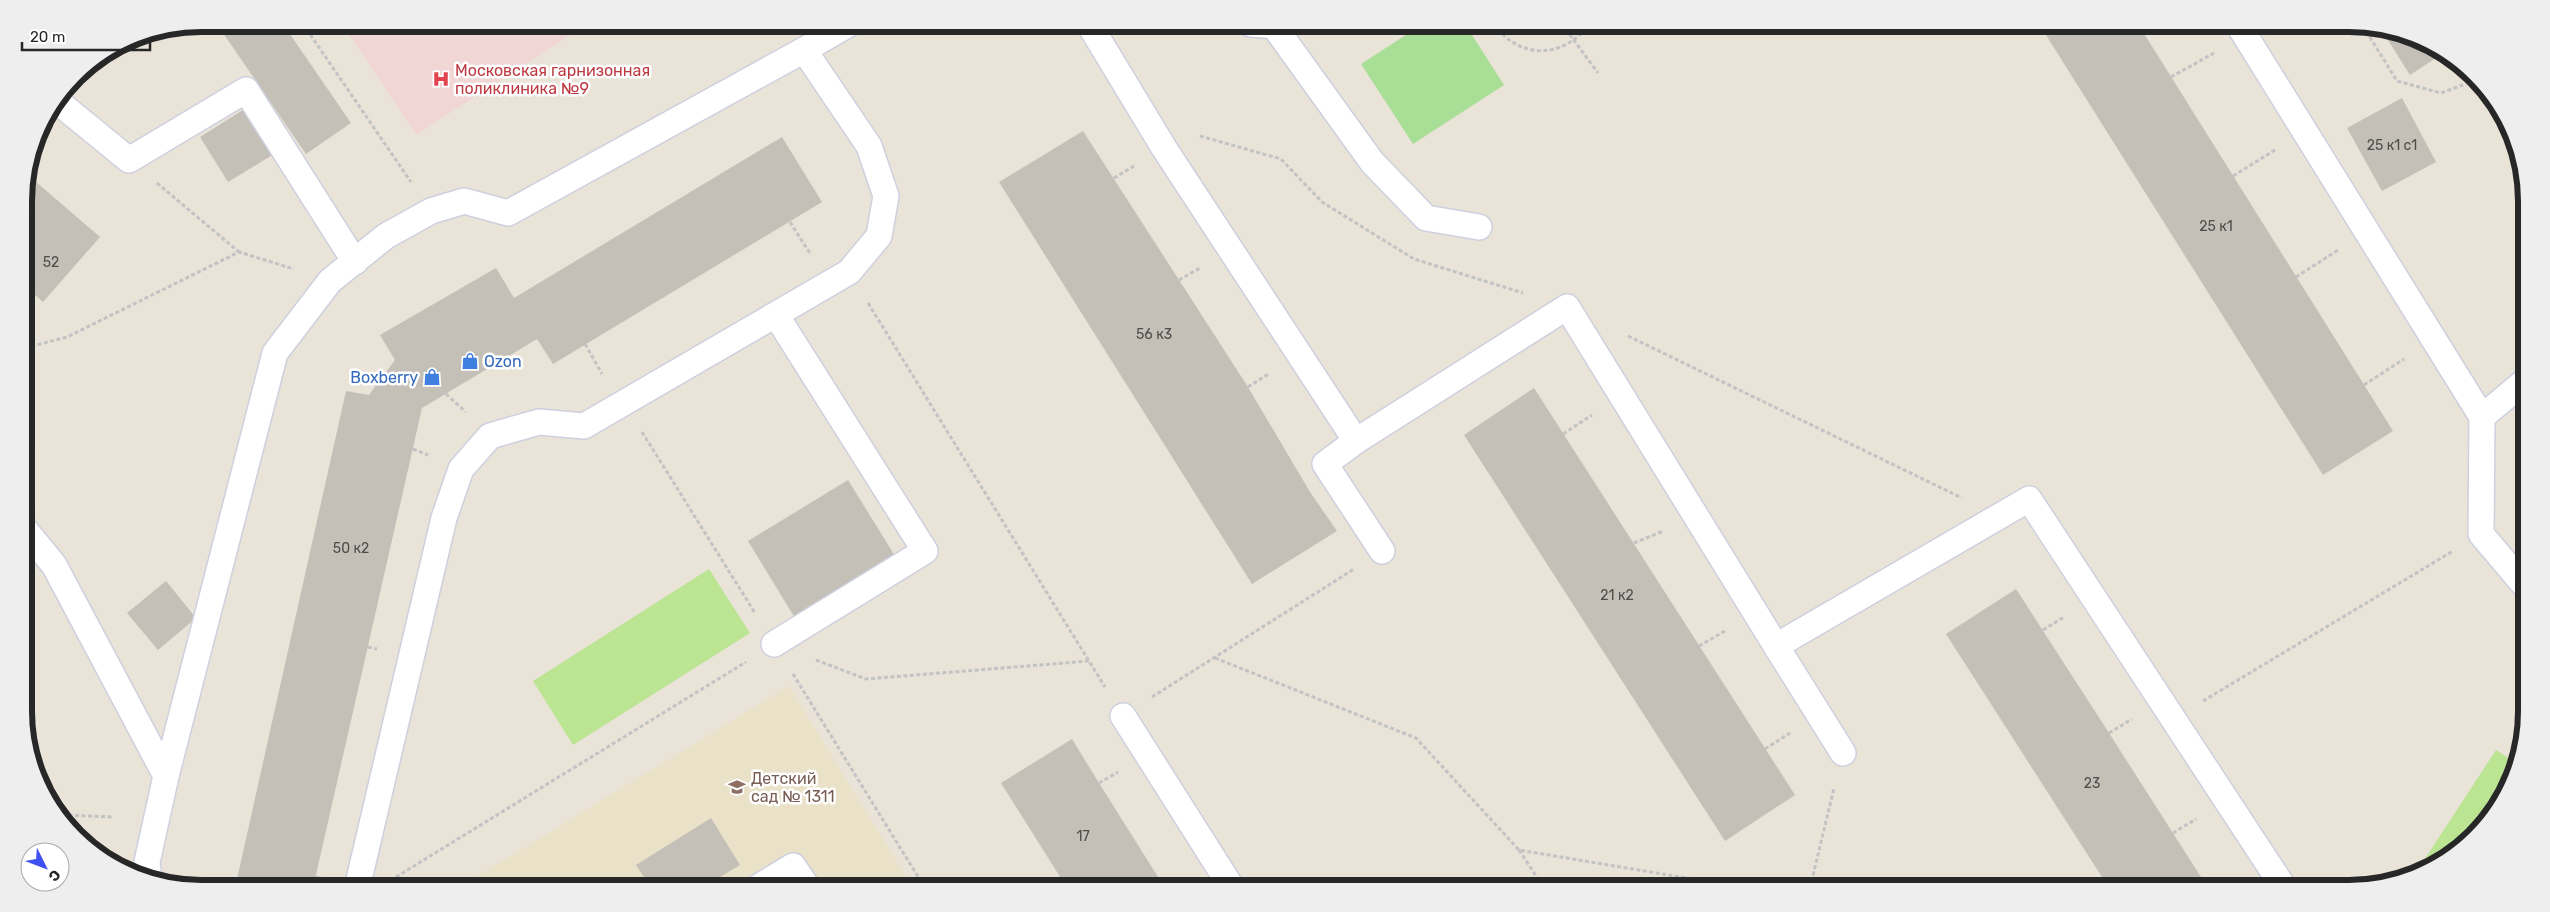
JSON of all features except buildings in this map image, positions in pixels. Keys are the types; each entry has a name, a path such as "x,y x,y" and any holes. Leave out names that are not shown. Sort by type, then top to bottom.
{"lane":[{"path":"148,871 147,862 166,776 274,353 330,281 386,236 431,211 464,201 508,213 835,32"},
{"path":"1094,32 1149,122 1356,441"},
{"path":"1274,32 1372,162 1426,218 1478,226"},
{"path":"2242,32 2482,417 2481,534 2518,578"},
{"path":"359,880 444,518 461,469 490,436 538,422 584,426 850,272 879,236 886,196 870,146 804,50"},
{"path":"63,106 130,160 246,90 355,262"},
{"path":"1382,551 1325,464 1356,441 1566,307 1843,753"},
{"path":"774,644 925,551 776,315"},
{"path":"2482,417 2518,387"},
{"path":"1776,646 2029,499 2278,879"},
{"path":"32,539 54,565 166,776"},
{"path":"1123,716 1227,880"},
{"path":"771,880 793,866 802,880"}],"path":[{"path":"308,32 431,211"},
{"path":"1500,32 1515,44 1532,50 1550,50 1568,45 1583,32"},
{"path":"1568,32 1598,73"},
{"path":"2171,77 2238,32"},
{"path":"2367,34 2397,81 2441,93 2469,83"},
{"path":"1149,122 1281,158 1322,202 1414,259 1566,307"},
{"path":"2233,176 2305,132"},
{"path":"130,160 239,252 330,281"},
{"path":"2296,277 2367,232"},
{"path":"33,346 67,338 239,252"},
{"path":"850,272 1123,716 1382,551"},
{"path":"1620,332 2000,516"},
{"path":"2364,385 2434,340"},
{"path":"2174,719 2481,534"},
{"path":"395,878 774,644 920,880"},
{"path":"1214,658 1416,738 1519,850 1538,879"},
{"path":"1812,879 1843,753"},
{"path":"70,815 114,817"},
{"path":"1519,850 1694,879"}],"shaded area":[{"name":"Московская гарнизонная поликлиника №9","path":"347,32 576,32 416,135"},
{"name":"Детский сад № 1311","path":"789,686 908,880 471,880"}],"green space":[{"path":"1411,32 1470,32 1504,85 1413,144 1361,64"},
{"path":"709,569 750,633 573,745 533,681"},
{"path":"2496,750 2510,760 2500,785 2489,804 2468,830 2433,857 2423,862"}],"place":[{"name":"Московская гарнизонная поликлиника №9","path":"441,79"},
{"name":"Ozon","path":"470,361"},
{"name":"Boxberry","path":"432,377"},
{"name":"Детский сад № 1311","path":"737,787"}]}
